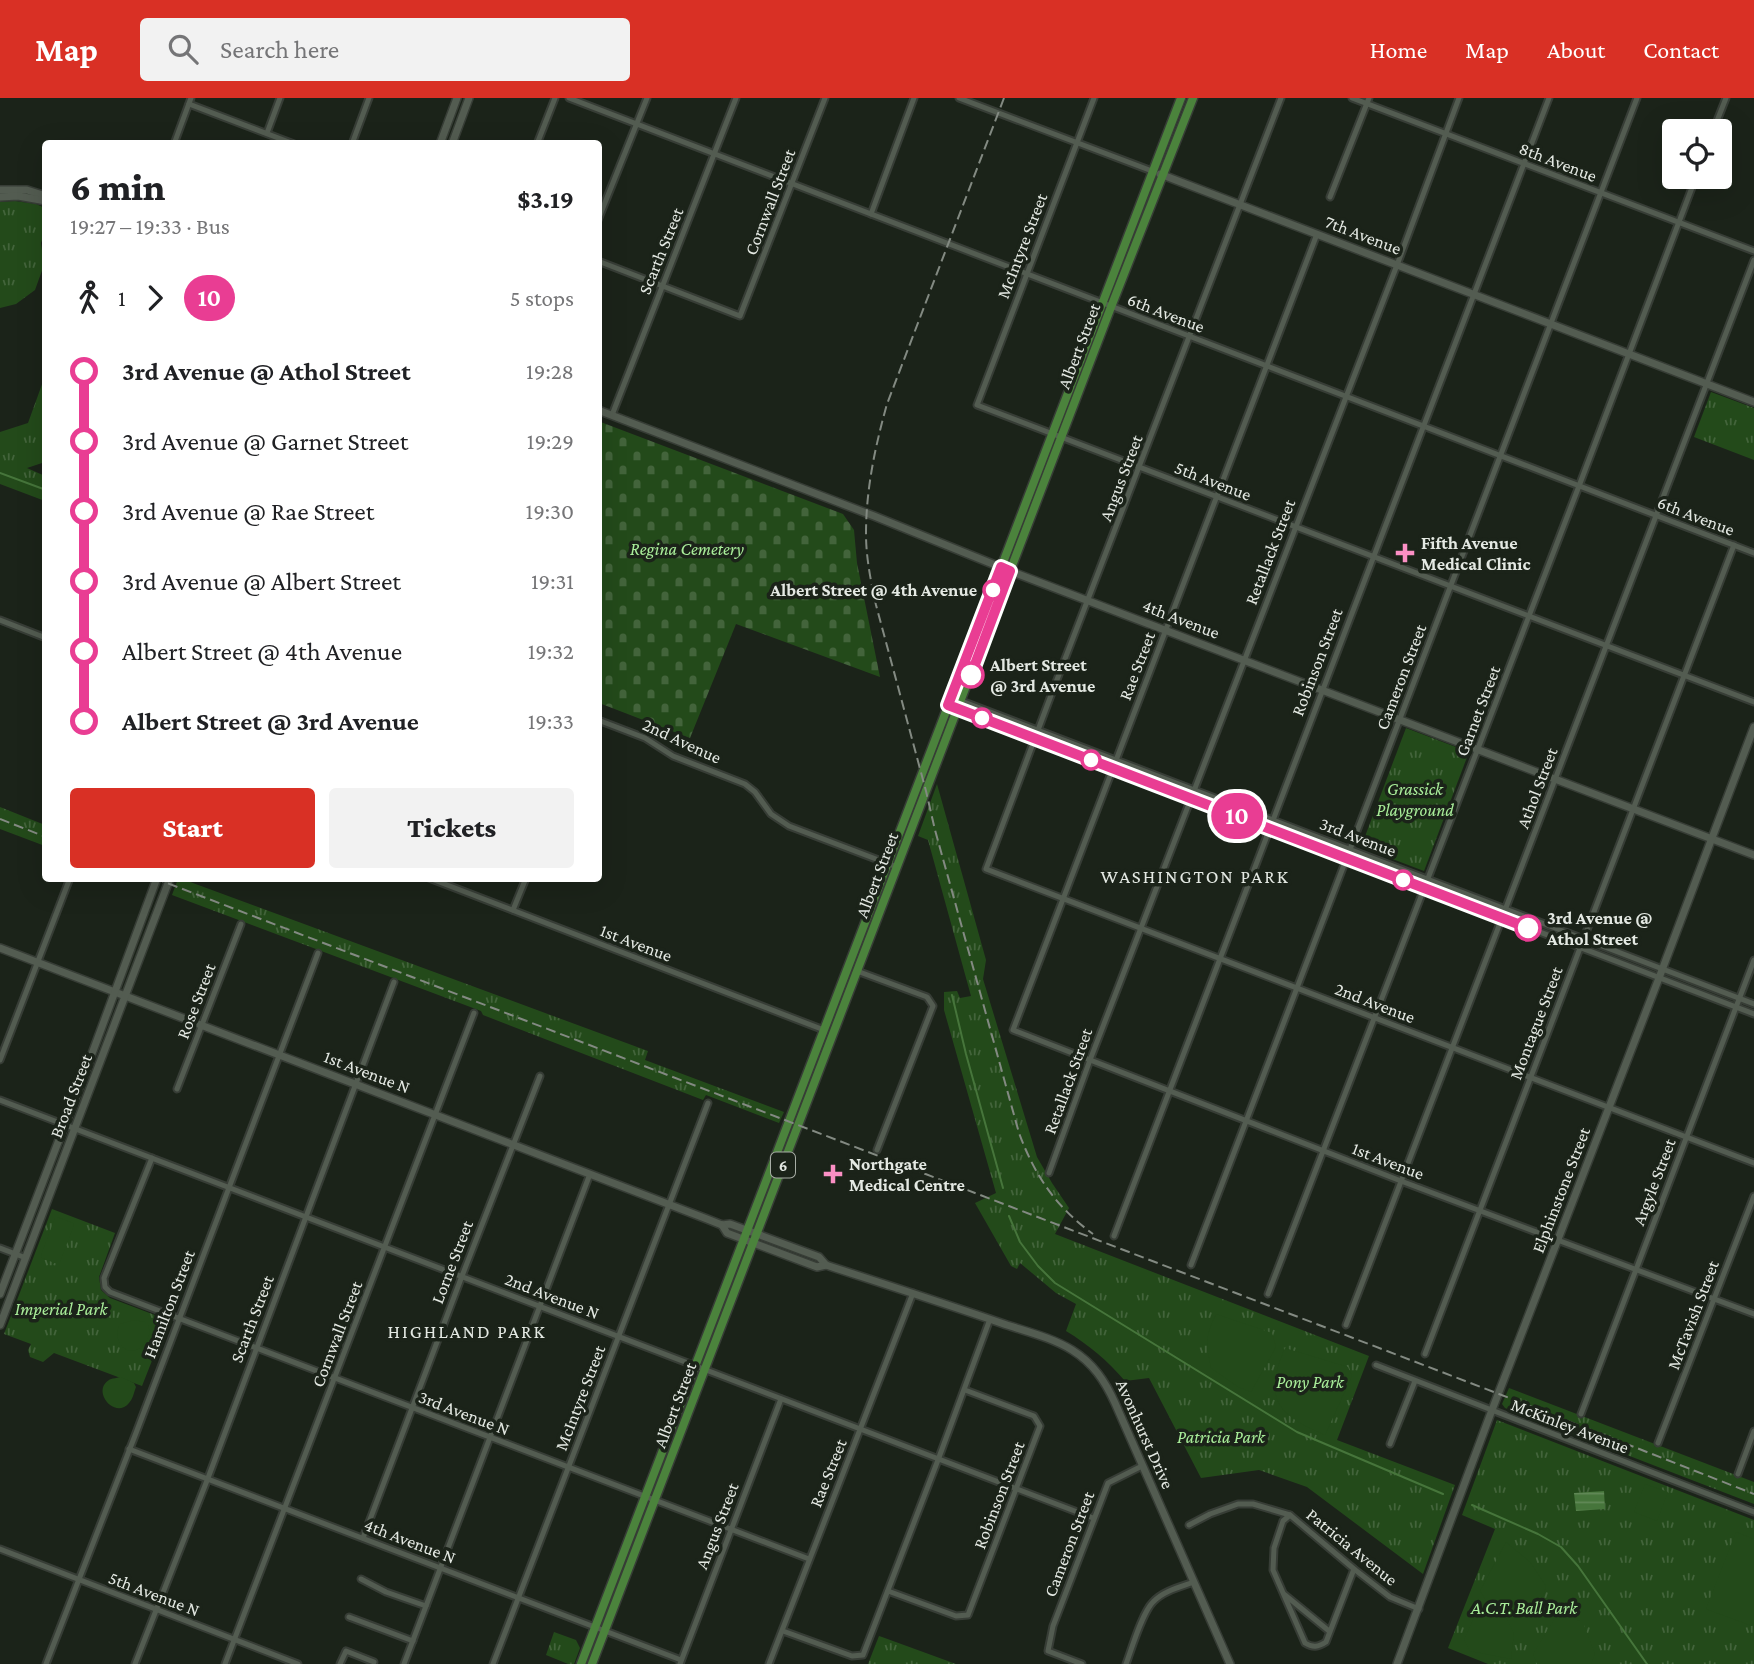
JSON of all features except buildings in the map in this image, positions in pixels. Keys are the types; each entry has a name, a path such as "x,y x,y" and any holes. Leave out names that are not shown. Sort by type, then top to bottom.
{"main road":[{"name":"Albert Street","path":"581,1664 1181,98"},
{"name":"Albert Street","path":"592,1664 1193,98"}],"street":[{"path":"267,133 280,98"},
{"path":"353,140 369,98"},
{"path":"441,140 457,98"},
{"path":"453,140 469,98"},
{"path":"539,140 555,98"},
{"name":"6th Avenue","path":"569,98 1754,553"},
{"path":"602,210 647,98"},
{"name":"Scarth Street","path":"612,415 736,98"},
{"name":"Cornwall Street","path":"662,286 740,316 825,98"},
{"path":"870,214 915,98"},
{"name":"7th Avenue","path":"959,98 1754,402"},
{"name":"McIntyre Street","path":"977,405 1094,98"},
{"name":"Angus Street","path":"986,869 1281,98"},
{"name":"8th Avenue","path":"1352,98 1368,101 1600,194 1754,251"},
{"name":"Retallack Street","path":"1049,1173 1090,1059 1459,98"},
{"name":"Robinson Street","path":"1114,1236 1549,98"},
{"name":"Cameron Street","path":"1191,1265 1637,98"},
{"path":"1718,119 1726,98"},
{"path":"175,140 190,101 284,140"},
{"path":"1330,197 1368,101"},
{"name":"Garnet Street","path":"1268,1294 1692,189"},
{"path":"0,190 27,190 42,197"},
{"path":"0,197 42,199"},
{"name":"Rae Street","path":"1013,1030 1317,234"},
{"name":"Athol Street","path":"1346,1325 1754,260"},
{"path":"602,263 662,286"},
{"name":"5th Avenue","path":"977,405 1754,702"},
{"name":"4th Avenue","path":"602,411 1010,571 1754,855"},
{"name":"Montague Street","path":"1425,1354 1734,545"},
{"path":"0,620 42,636"},
{"name":"3rd Avenue","path":"949,701 1035,739 1754,1014"},
{"name":"3rd Avenue","path":"959,705 1038,730 1754,1004"},
{"name":"2nd Avenue","path":"602,722 645,738 673,756 745,784 755,792 771,814 789,826 897,867"},
{"name":"Elphinstone Street","path":"1397,1664 1754,727"},
{"name":"2nd Avenue","path":"986,869 1754,1163"},
{"path":"0,1060 68,882"},
{"name":"Broad Street","path":"0,1294 156,882"},
{"name":"Broad Street","path":"0,1325 169,882"},
{"name":"1st Avenue","path":"440,882 834,1034"},
{"path":"513,910 524,882"},
{"name":"Rose Street","path":"177,1089 241,924"},
{"name":"1st Avenue N","path":"0,948 722,1225 730,1224 745,1235"},
{"name":"Hamilton Street","path":"46,1664 318,953"},
{"name":"Argyle Street","path":"1581,1413 1754,960"},
{"path":"848,967 926,997 933,1006 877,1150"},
{"name":"Scarth Street","path":"135,1664 208,1478 394,982"},
{"name":"Cornwall Street","path":"225,1664 474,1013"},
{"name":"1st Avenue","path":"1013,1030 1479,1211 1754,1314"},
{"name":"Lorne Street","path":"363,1538 540,1076"},
{"name":"2nd Avenue N","path":"0,1100 1093,1518"},
{"name":"McIntyre Street","path":"493,1664 708,1103"},
{"name":"3rd Avenue N","path":"152,1158 104,1278 105,1287 110,1292 809,1559"},
{"path":"404,1664 590,1174"},
{"name":"McTavish Street","path":"1658,1443 1754,1196"},
{"name":"Avonhurst Drive","path":"745,1235 817,1266 826,1265 990,1319 1071,1349 1089,1362 1104,1380 1230,1664"},
{"path":"0,1248 26,1258"},
{"name":"Rae Street","path":"769,1664 912,1293"},
{"path":"783,1631 852,1656 863,1655 990,1319"},
{"name":"McKinley Avenue","path":"1376,1365 1754,1513"},
{"path":"1390,1444 1415,1381"},
{"name":"Robinson Street","path":"888,1591 956,1616 968,1615 1017,1489 1040,1426 1034,1416 965,1390"},
{"name":"Angus Street","path":"681,1662 781,1399"},
{"path":"1738,1474 1754,1431"},
{"name":"4th Avenue N","path":"129,1449 681,1662"},
{"name":"Cameron Street","path":"1082,1664 1048,1651 1053,1626 1108,1483 1142,1466"},
{"name":"Patricia Avenue","path":"1189,1525 1238,1504 1253,1504 1290,1515 1390,1597 1419,1609"},
{"path":"1290,1515 1283,1521 1274,1548 1273,1570 1305,1643 1319,1647 1326,1642 1354,1569"},
{"name":"5th Avenue N","path":"0,1549 298,1664"},
{"path":"361,1579 386,1592 426,1606"},
{"path":"1126,1664 1153,1602 1168,1592 1194,1582"},
{"path":"1283,1593 1329,1631"},
{"path":"349,1617 413,1640"},
{"path":"340,1664 345,1651 374,1662"}],"green space":[{"path":"15,201 42,207 42,271 35,290 16,304 0,308 0,202"},
{"path":"42,384 42,463 27,468 42,475 42,500 0,484 0,432 28,423"},
{"path":"1711,392 1754,408 1754,460 1694,437"},
{"name":"Regina Cemetery","path":"602,423 843,514 854,530 857,563 880,677 736,624 690,738 602,704"},
{"name":"Grassick Playground","path":"1406,728 1469,752 1424,871 1361,847"},
{"path":"937,784 986,960 983,979 1037,1157 1069,1208 1055,1234 1369,1356 1337,1440 1455,1485 1423,1574 1307,1487 1259,1470 1201,1478 1149,1378 1125,1381 1098,1354 1066,1331 1076,1304 1056,1293 1020,1263 1017,1269 1011,1266 975,1203 996,1193 944,1010 944,992 957,991 960,998 971,996 928,840 918,836"},
{"path":"0,807 42,824 42,845 0,829"},
{"path":"177,882 190,882 648,1051 645,1060 784,1112 779,1123 706,1095 703,1100 483,1015 481,1011 172,895"},
{"name":"Imperial Park","path":"52,1209 115,1233 99,1277 101,1290 110,1298 168,1320 142,1386 54,1353 43,1362 30,1357 28,1350 31,1344 4,1334"},
{"path":"57,1217 74,1225 57,1264 42,1258 41,1255"},
{"path":"1216,1314 1272,1333 1276,1347 1251,1392 1238,1387 1211,1368 1208,1340"},
{"path":"134,1320 145,1322 150,1333 142,1346 131,1351 122,1346 118,1330 120,1324"},
{"name":"Pony Park","path":"1285,1348 1348,1367 1352,1376 1325,1435 1295,1420 1279,1403 1275,1393 1275,1380"},
{"path":"121,1377 134,1383 136,1387 129,1403 117,1408 107,1402 103,1391 109,1380"},
{"path":"1509,1388 1754,1482 1754,1504 1505,1408 1502,1404"},
{"name":"A.C.T. Ball Park","path":"1497,1420 1754,1520 1754,1664 1488,1664 1448,1648 1495,1529 1462,1515"},
{"path":"1645,1484 1668,1492 1657,1521 1634,1512"},
{"path":"1736,1532 1754,1539 1752,1626 1706,1609"},
{"name":"A.C.T. Ball Park","path":"1506,1542 1530,1562 1546,1586 1537,1618 1487,1602 1480,1591"},
{"path":"1480,1604 1503,1612 1514,1633 1511,1659 1470,1651 1464,1640"},
{"path":"1562,1607 1584,1625 1595,1654 1591,1664 1537,1664 1533,1654"},
{"path":"554,1632 576,1640 580,1648 574,1664 546,1655"},
{"path":"879,1636 882,1637 956,1664 868,1664"}],"shaded area":[{"path":"1604,1491 1605,1509 1576,1511 1574,1493"}],"waterway":[{"path":"0,473 42,489"},
{"path":"952,995 1003,1188"},
{"path":"1009,1216 1020,1242 1055,1283 1297,1432 1443,1494"},
{"path":"1472,1505 1561,1547 1578,1566 1647,1664"}],"railway":[{"path":"1004,98 887,404 869,484 867,552 876,605 1019,1133 1048,1190 1068,1213 1093,1234"},
{"path":"0,819 42,835"},
{"path":"164,882 1754,1494"}],"bus line":[{"name":"10","path":"971,675 1010,571 1001,567 948,705 1528,928"}],"place":[{"name":"Fifth Avenue Medical Clinic","path":"1405,553"},
{"name":"Albert Street @ 4th Avenue","path":"993,590"},
{"name":"Albert Street @ 3rd Avenue","path":"971,675"},
{"name":"3rd Avenue @ Athol Street","path":"1528,928"},
{"name":"Northgate Medical Centre","path":"833,1174"}],"district":[{"name":"WASHINGTON PARK","path":"1195,876"},
{"name":"HIGHLAND PARK","path":"467,1331"}],"park label":[{"name":"Patricia Park","path":"1221,1437"}]}
